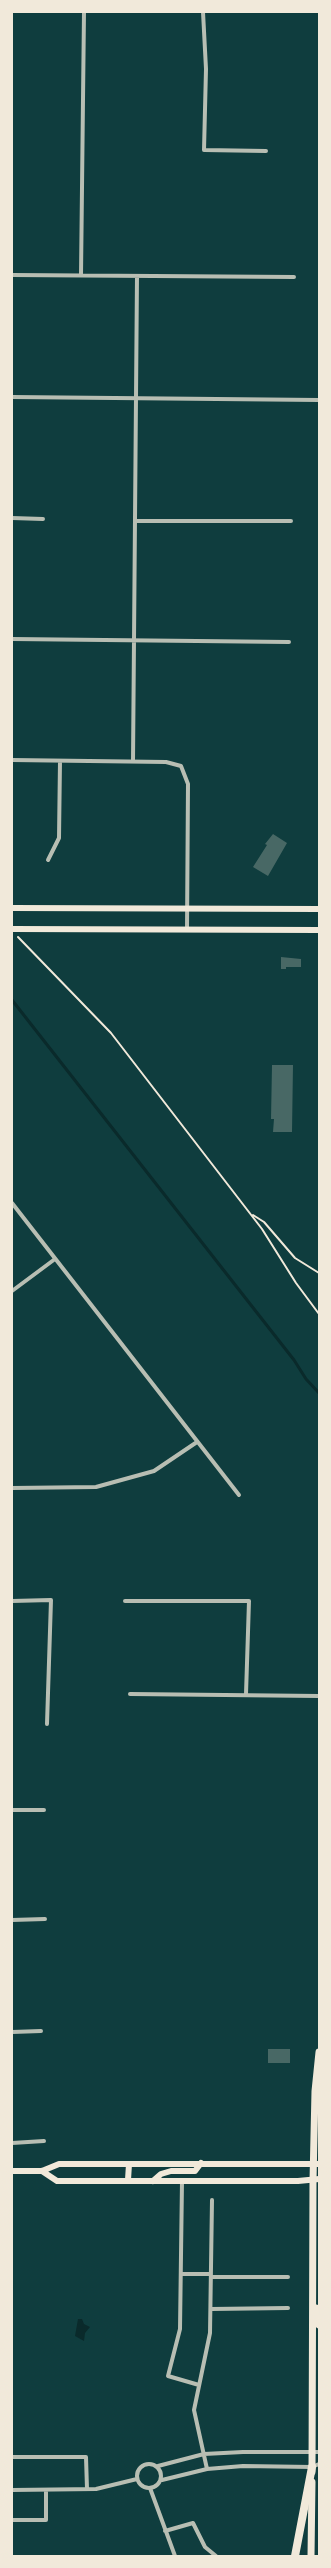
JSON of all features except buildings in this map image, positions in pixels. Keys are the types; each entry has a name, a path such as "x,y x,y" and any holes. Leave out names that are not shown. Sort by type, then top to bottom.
{"highway":[{"path":"295,2556 315,2465"}],"main road":[{"path":"12,908 319,909"},
{"path":"12,929 319,930"},
{"path":"311,2556 315,2465 313,2292 317,2163 315,2091 319,2052"},
{"path":"153,2180 161,2174 171,2171 195,2171 201,2163"},
{"path":"12,2172 42,2171 59,2164 317,2163"},
{"path":"128,2180 129,2164"},
{"path":"42,2171 58,2181 316,2180"},
{"path":"313,2292 319,2325"}],"street":[{"path":"81,275 84,12"},
{"path":"203,12 206,69 204,150 266,151"},
{"path":"12,275 294,277"},
{"path":"133,761 137,276"},
{"path":"12,397 319,400"},
{"path":"12,518 43,519"},
{"path":"135,521 291,522"},
{"path":"12,639 289,642"},
{"path":"12,760 166,762 181,766 188,784 187,930"},
{"path":"48,860 59,838 60,761"},
{"path":"12,1203 239,1495"},
{"path":"12,1291 55,1259"},
{"path":"12,1488 96,1488 154,1471 197,1442"},
{"path":"12,1601 51,1600 47,1724"},
{"path":"125,1602 249,1601 246,1694"},
{"path":"130,1694 246,1694 319,1696"},
{"path":"12,1810 44,1810"},
{"path":"12,1920 45,1919"},
{"path":"12,2032 41,2032"},
{"path":"12,2143 44,2141"},
{"path":"182,2181 180,2329 168,2376 198,2386"},
{"path":"207,2468 194,2410 210,2333 212,2200"},
{"path":"181,2274 288,2277"},
{"path":"211,2309 288,2308"},
{"path":"315,2452 204,2454 158,2466 142,2466 138,2471 137,2479 143,2486 150,2488 156,2486 162,2480 207,2468 315,2465"},
{"path":"12,2457 86,2457 87,2489"},
{"path":"158,2466 162,2480"},
{"path":"12,2490 87,2489 137,2479"},
{"path":"150,2488 175,2556"},
{"path":"12,2520 46,2520 46,2490"},
{"path":"165,2531 193,2523 205,2547 216,2556"}],"path":[{"path":"16,935 111,1033 250,1213 319,1314"},
{"path":"250,1213 264,1222 295,1258 319,1273"}],"water":[{"path":"78,2319 82,2319 84,2324 90,2327 85,2333 84,2341 75,2336"}],"waterway":[{"path":"12,1000 294,1360 306,1379 319,1393"}]}
